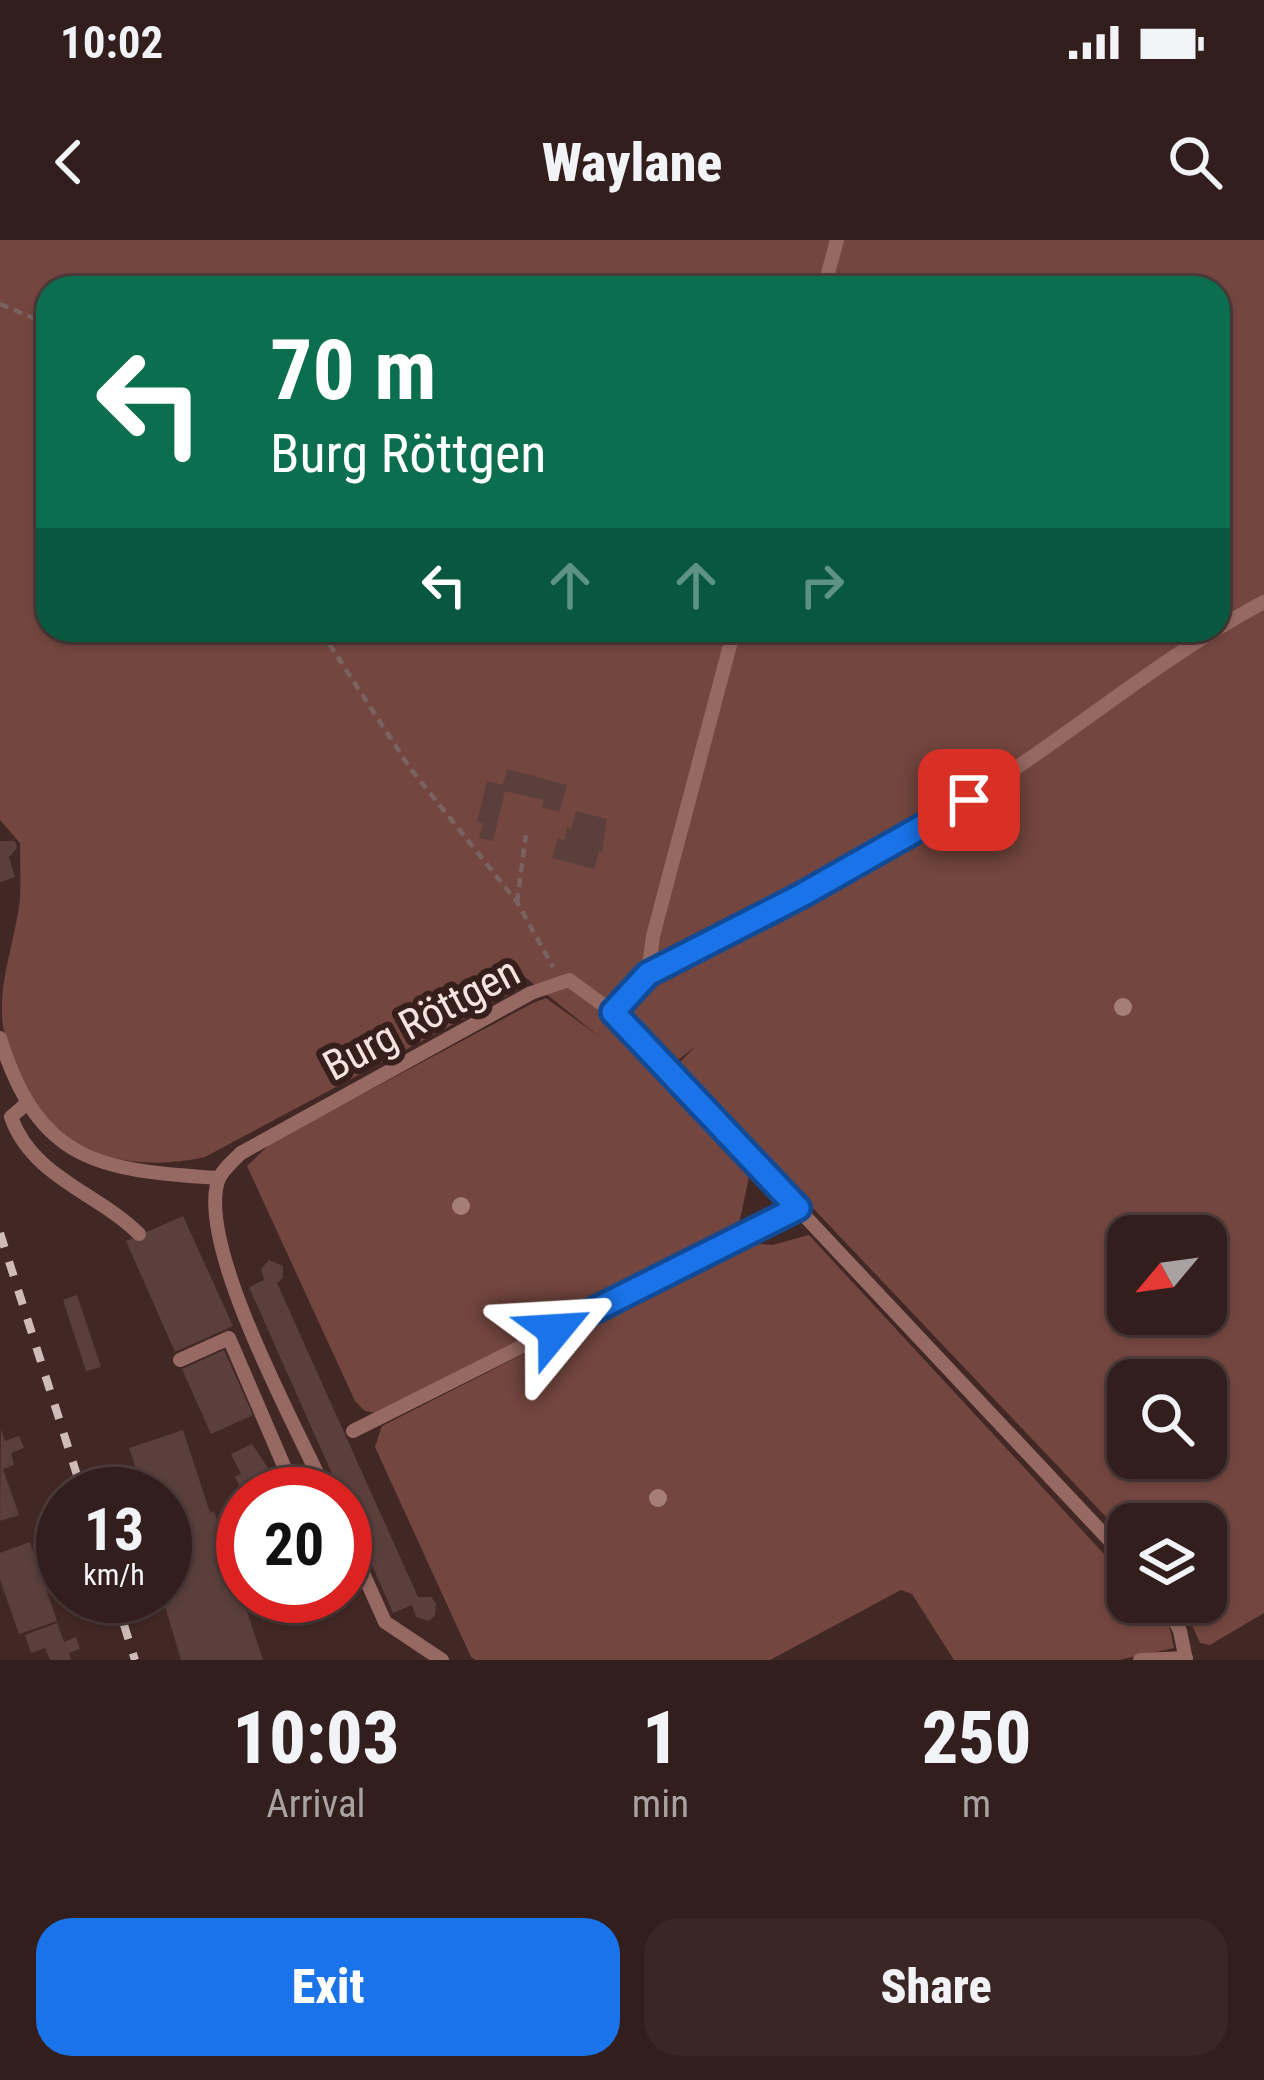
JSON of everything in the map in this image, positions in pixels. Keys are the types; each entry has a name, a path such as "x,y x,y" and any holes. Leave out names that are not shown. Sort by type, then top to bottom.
{"lane":[{"path":"827,276 837,240"},
{"path":"1230,624 1264,602"},
{"path":"648,974 652,936 731,642"},
{"path":"613,1012 648,974 802,895 969,800 1201,642"},
{"name":"Burg Röttgen","path":"218,1178 241,1153 531,993 569,980 613,1012 1107,1538"},
{"path":"0,1038 26,1104 45,1128 99,1162 136,1172 218,1178 214,1215 232,1286 315,1467"},
{"path":"26,1104 11,1117 16,1132 38,1159 140,1234"},
{"path":"353,1431 798,1208"},
{"path":"180,1360 229,1338 280,1466 309,1454"},
{"path":"372,1592 386,1622 442,1660"},
{"path":"1140,1660 1186,1659 1173,1623"}],"path":[{"path":"0,304 36,319"},
{"path":"328,642 410,768 517,902 562,982"},
{"path":"517,902 526,835"}],"shaded area":[{"path":"0,240 1264,240 1264,1613 1210,1645 1200,1643 1191,1623 1227,1623 1227,1503 1107,1503 1107,1518 677,1065 696,1046 655,1078 750,1172 739,1224 730,1236 378,1413 365,1411 355,1401 247,1166 271,1143 546,998 600,1037 521,974 521,988 205,1157 174,1162 115,1158 88,1149 44,1115 14,1060 2,1022 2,1001 20,898 20,843 0,820"},
{"path":"809,1235 1107,1557 1107,1623 1168,1623 1174,1648 1119,1660 954,1660 912,1594 901,1590 770,1660 471,1657 375,1447 382,1426 744,1242 772,1245"}],"building":[{"path":"507,769 567,785 559,812 542,807 544,800 505,791 493,841 479,838 483,823 477,822 487,781 503,785"},
{"path":"576,811 607,819 594,869 552,858 558,838 564,840"},
{"path":"0,841 15,841 17,848 9,857 15,877 0,882"},
{"path":"183,1216 233,1326 175,1352 126,1241"},
{"path":"269,1260 283,1266 283,1278 277,1283 360,1467 329,1467 249,1287 264,1280 261,1269"},
{"path":"77,1295 101,1367 86,1371 63,1300"},
{"path":"224,1350 253,1415 211,1434 182,1369"},
{"path":"1,1429 5,1441 19,1436 24,1448 11,1453 14,1465 3,1469 19,1515 0,1521"},
{"path":"183,1430 210,1513 214,1511 216,1517 216,1623 251,1623 263,1660 181,1660 170,1623 192,1623 192,1467 136,1467 129,1448"},
{"path":"252,1444 267,1467 238,1467 231,1454"},
{"path":"372,1495 418,1597 431,1597 436,1603 435,1616 428,1621 416,1617 412,1605 393,1613 372,1565"},
{"path":"30,1542 36,1560 36,1623 51,1623 19,1634 0,1580 0,1553"},
{"path":"57,1623 64,1642 76,1637 80,1649 69,1653 71,1660 50,1660 45,1648 31,1653 25,1635"}],"railway":[{"path":"0,1233 74,1467"},
{"path":"123,1623 135,1660"}],"route":[{"path":"555,1330 798,1208 613,1012 648,974 802,895 969,800"}]}
